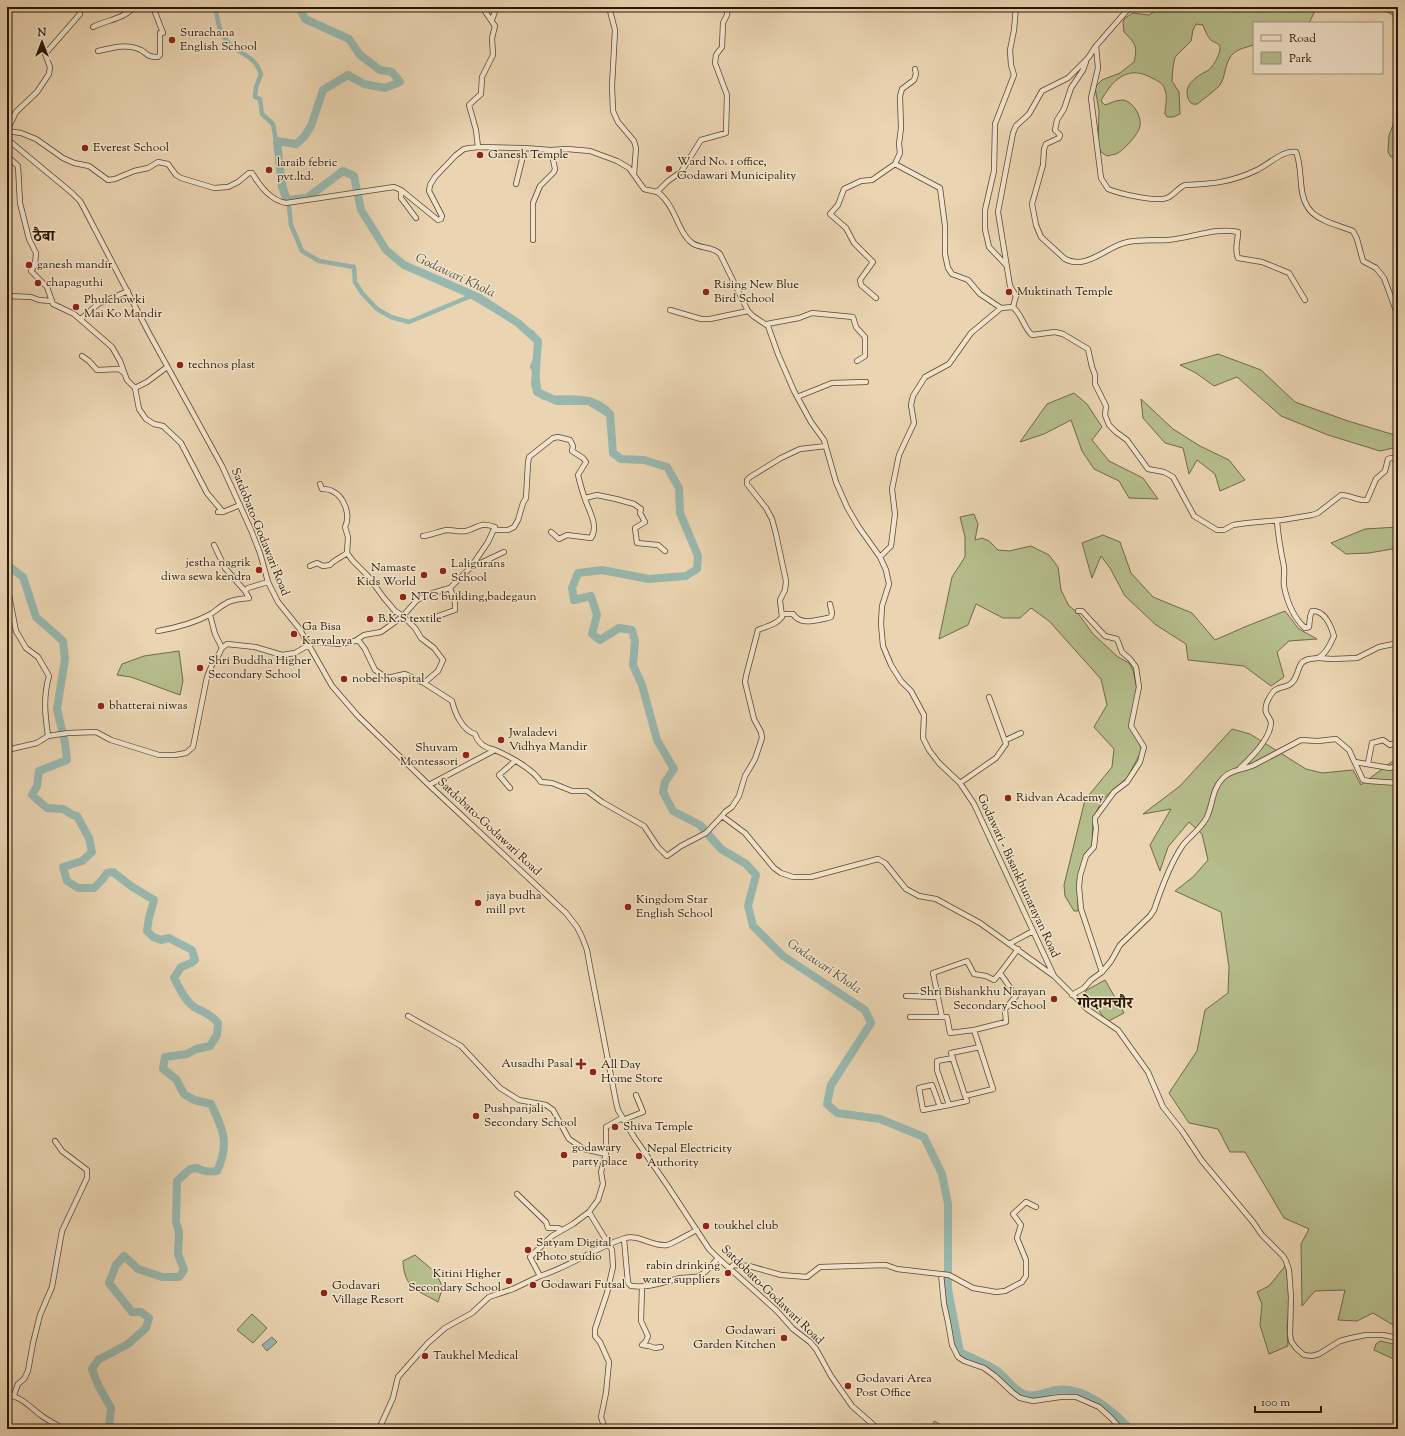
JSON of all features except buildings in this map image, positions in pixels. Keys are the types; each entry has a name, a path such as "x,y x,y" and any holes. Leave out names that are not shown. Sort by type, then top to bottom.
{"street":[{"path":"78,7 80,14 45,54 50,67 49,74 38,92 16,112 7,131 21,133 36,139 63,158 74,163 90,166 108,180 148,168 158,162 163,162 168,164 176,175 181,178 214,188 228,187 238,182 246,174 252,173 258,184 267,194 276,200 286,203 394,187 401,190 438,220 441,219 442,216 429,191 430,185 435,177 456,155 464,149 478,147 590,151 617,161 629,168 644,188 657,192 671,206 690,242 702,248 714,249 720,254 748,311 753,316 767,324 799,318 812,313 854,317 856,327 865,337 864,356 857,361"},
{"path":"93,27 103,22 114,20 131,11 134,7"},
{"path":"98,51 120,47 130,47 141,50 149,57 158,57 160,55 160,33 163,33 153,7"},
{"path":"478,147 476,130 469,105 482,94 482,77 493,55 492,38 495,26 484,10 484,7"},
{"path":"492,20 496,8 509,7"},
{"path":"610,7 614,30 612,86 613,111 618,122 634,141 636,148 634,174"},
{"path":"657,192 668,181 681,172 702,140 726,133 727,95 715,63 716,55 722,47 723,22 727,15 728,7"},
{"path":"1007,266 989,248 985,229 985,210 994,171 995,124 1014,76 1011,65 1010,50 1016,7"},
{"path":"1130,7 1096,46 1088,58 1083,70 1071,88 1064,109 1057,120 1055,130 1060,134 1059,138 1046,144 1044,148 1043,165 1032,204 1036,225 1041,237 1065,259 1070,262 1079,262 1088,260 1127,242 1184,238 1210,232 1228,230 1238,232 1238,240 1235,250 1238,258 1262,262 1289,273 1305,300"},
{"path":"1096,46 1098,68 1091,98 1101,178 1108,190 1161,200 1169,197 1181,186 1215,184 1230,181 1258,170 1288,152 1296,152 1301,191 1305,202 1316,218 1353,231 1357,239 1363,261 1376,268 1384,278 1398,316"},
{"path":"1013,307 1016,296 1010,286 998,212 1013,134 1016,126 1029,114 1042,91 1068,78 1088,58"},
{"path":"876,298 861,285 860,280 873,262 854,242 846,228 830,214 838,205 844,189 861,181 872,180 895,164 900,153 900,96 902,89 914,80 916,74 914,69"},
{"name":"Satdobato-Godawari Road","path":"7,139 80,201 150,335 164,358 167,368 222,466 260,554 268,582 282,609 299,628 338,695 429,785 566,913 577,927 587,950 616,1102 623,1119 634,1137 709,1249 777,1311 793,1329 810,1342 852,1406 878,1429"},
{"path":"516,184 524,148"},
{"path":"533,240 533,203 540,186 554,172 555,168 551,150"},
{"path":"7,156 18,166 20,202 29,239 36,253 35,265 31,272 47,287 53,304 69,310 81,318 112,347 120,361 127,380 136,388 139,409 146,419 154,424 163,426 181,443 207,493 220,512 240,506"},
{"path":"895,164 940,188 945,226 945,254 948,268 952,274 968,280 980,294 1001,308"},
{"path":"401,190 401,198 416,218"},
{"path":"81,318 98,304 128,291"},
{"path":"7,296 31,297 38,300 51,301"},
{"path":"880,557 891,546 895,514 892,489 899,455 914,423 911,405 913,396 925,377 949,364 971,333 1001,308 1013,307 1019,313 1032,335 1055,332 1063,334 1088,349 1095,375 1095,384 1106,406 1105,415 1109,425 1127,440 1148,469 1164,472 1172,477 1194,516 1216,530 1224,530 1233,525 1277,521 1318,513 1342,494 1367,500 1376,479 1385,471 1388,459 1398,458"},
{"path":"670,310 710,319 748,311"},
{"name":"Godawari - Bisankhunarayan Road","path":"767,324 790,383 826,446 836,482 847,507 858,526 880,557 888,574 889,584 882,606 881,624 886,655 902,681 911,691 924,715 923,738 929,750 939,763 960,783 974,804 1054,976 1087,1009 1118,1030 1148,1072 1163,1107 1202,1161 1262,1235 1286,1260 1289,1270 1291,1297 1290,1334 1291,1341 1296,1348 1304,1355 1312,1356 1319,1354 1340,1341 1351,1338 1366,1335 1382,1335 1398,1338"},
{"path":"82,356 97,370 119,369 124,373"},
{"path":"136,388 157,376 167,368"},
{"path":"798,397 832,383 866,382"},
{"path":"495,530 508,530 514,528 526,498 529,457 553,438 558,437 570,440 573,446 572,451 583,458 586,462 578,475 592,516 594,527 591,538 567,535 559,539 551,532"},
{"path":"355,641 359,641 365,649 375,670 387,678 404,674 424,683 452,701 456,714 471,733 475,734 478,741 486,748 506,755 536,774 541,782 552,783 572,791 588,791 602,802 644,826 658,848 667,856 706,833 725,812 732,807 740,796 744,776 755,759 762,738 761,732 754,719 745,682 758,630 778,621 782,614 780,600 785,590 786,581 778,540 772,519 766,508 747,484 748,480 750,477 781,458 800,449 826,446"},
{"path":"320,484 322,489 332,491 343,502 348,521 345,527 348,537 348,553 352,561 368,576 395,611 403,616 415,628 421,638 434,648 443,660 438,671 424,683"},
{"path":"585,498 598,495 634,504 641,509 640,514 645,522 635,528 637,543 658,545 665,551"},
{"path":"1277,521 1280,551 1284,569 1284,586 1288,601 1294,614 1299,623 1307,628 1309,627 1309,616 1312,611 1320,613 1325,618 1334,636 1331,643 1319,658"},
{"path":"423,536 448,530 459,532 468,531 476,526 487,524 495,527 495,530"},
{"path":"7,750 37,743 48,736 68,733 96,732 112,740 159,754 175,756 186,753 193,747 207,677 214,660 226,644 255,647 286,655 295,653 314,642 341,644 355,641 364,635 381,632 403,616 417,600 432,593 450,588 470,568 495,530"},
{"path":"158,631 172,628 210,614 226,602 249,598 245,591 225,568 214,545"},
{"path":"470,568 504,552"},
{"path":"310,566 317,563 323,566 330,565 348,553"},
{"path":"352,561 360,561"},
{"path":"245,591 248,588 268,582"},
{"path":"7,585 16,630 26,648 38,657 49,676 45,690 44,704 48,736"},
{"path":"438,616 455,610 455,603 450,588"},
{"path":"782,614 793,614 795,618 806,622 828,618 831,617 832,613 830,604"},
{"path":"1078,611 1082,611 1105,636 1116,639 1122,652 1136,667 1139,687 1131,726 1144,747 1140,762 1127,782 1114,792 1095,818 1094,822 1096,828 1094,847 1086,856 1080,876 1079,887 1081,909 1102,972"},
{"path":"210,614 215,634 222,648"},
{"path":"1072,995 1084,988 1090,980 1102,972 1111,961 1115,951 1120,945 1150,916 1154,910 1171,866 1184,844 1199,830 1207,817 1216,788 1222,779 1240,768 1261,746 1271,725 1266,712 1266,707 1272,693 1277,688 1290,685 1295,679 1301,664 1306,660 1319,658 1357,658 1379,647 1398,643"},
{"path":"960,783 996,758 1006,744 1006,740 989,697"},
{"path":"1006,740 1021,733"},
{"path":"1240,768 1247,768 1254,765 1301,740 1318,741 1336,739 1348,750 1363,780 1398,783"},
{"path":"1368,763 1372,743 1383,740 1390,745 1398,740"},
{"path":"429,785 495,750"},
{"path":"510,788 499,775 515,761"},
{"path":"1355,762 1368,763 1390,768 1398,765"},
{"path":"721,818 745,833 774,868 793,877 811,876 878,859 885,863 906,889 919,896 936,899 980,923 1054,976"},
{"path":"1009,944 1033,930"},
{"path":"942,1017 933,973 967,961 974,974 986,976 994,980 1018,949"},
{"path":"910,1017 947,1017 950,1033 974,1030 1006,1022 1004,1008 1016,996 1000,974"},
{"path":"906,996 938,997"},
{"path":"408,1016 461,1046 500,1088 519,1100 546,1105 553,1110 569,1139 584,1149 606,1154"},
{"path":"965,1096 993,1089 974,1030"},
{"path":"940,1107 932,1085 919,1088 923,1110 940,1107 950,1105 967,1101 951,1053 980,1047"},
{"path":"950,1105 936,1070 937,1061 953,1058"},
{"path":"540,1276 530,1257 552,1236 573,1224 589,1212 598,1200 602,1192 603,1184 601,1172 606,1154 606,1127 643,1112 636,1095"},
{"path":"14,1396 18,1384 24,1379 28,1371 40,1315 52,1287 62,1231 75,1200 87,1178 87,1170 62,1151 55,1141"},
{"path":"517,1194 546,1222 548,1228 558,1228 562,1230"},
{"path":"730,1269 733,1265 749,1266 781,1275 806,1277 820,1267 886,1264 897,1268 949,1276 974,1288 996,1292 1005,1291 1022,1282 1026,1276 1026,1260 1017,1238 1021,1225 1013,1214 1026,1202 1036,1207"},
{"path":"589,1212 612,1250 613,1267 602,1312 595,1328 595,1336 600,1342 609,1362 606,1393 601,1417 602,1425 605,1429"},
{"path":"379,1429 393,1398 398,1377 428,1343 445,1328 472,1313 489,1297 513,1289 540,1276 559,1270 624,1239 632,1237 667,1245 697,1230"},
{"path":"624,1239 628,1285 631,1286 642,1287 663,1284 681,1278 698,1276 705,1272 718,1258"},
{"path":"941,1274 944,1304 952,1345 958,1356 964,1361 984,1368 1020,1398 1033,1401 1069,1396 1082,1399 1099,1407 1120,1429"},
{"path":"642,1287 641,1321 648,1336 642,1345 655,1348 661,1347"},
{"path":"7,1395 14,1396 64,1429"}],"green space":[{"path":"1162,7 1316,7 1310,22 1253,22 1253,45 1235,52 1229,59 1220,85 1197,104 1194,104 1189,101 1187,89 1195,78 1211,68 1220,51 1220,46 1209,38 1203,25 1196,24 1191,41 1175,57 1172,81 1179,92 1180,114 1173,117 1167,117 1165,114 1166,93 1160,82 1139,73 1128,74 1118,79 1109,88 1101,101 1105,105 1120,100 1127,101 1136,110 1140,118 1140,126 1134,138 1123,149 1116,154 1107,156 1101,152 1098,147 1099,111 1095,87 1102,80 1120,73 1134,62 1136,52 1135,45 1124,32 1123,22 1125,18 1133,13 1149,15"},
{"path":"1379,7 1398,7 1398,18"},
{"path":"1398,104 1398,157 1391,157 1388,152 1389,135"},
{"path":"1218,354 1261,370 1295,402 1348,421 1398,436 1398,447 1380,451 1328,435 1281,416 1237,377 1214,386 1196,373 1180,365"},
{"path":"1074,393 1087,404 1102,427 1092,440 1109,461 1143,478 1158,499 1129,498 1119,481 1094,469 1082,451 1071,420 1044,434 1020,442 1047,404"},
{"path":"1141,399 1173,429 1200,446 1229,460 1245,480 1220,491 1215,474 1197,460 1189,474 1183,448 1165,443 1143,418"},
{"path":"974,514 978,524 975,540 982,538 989,541 998,550 1009,551 1031,546 1049,555 1058,567 1061,590 1069,606 1077,612 1093,634 1118,657 1129,663 1133,670 1137,689 1130,722 1142,750 1127,778 1103,799 1093,818 1092,846 1084,855 1079,874 1078,911 1074,911 1065,896 1064,885 1085,800 1112,767 1114,749 1094,727 1107,705 1101,679 1049,621 1031,608 1020,618 1003,618 976,604 968,625 939,639 952,577 965,557 965,537 960,517"},
{"path":"1398,527 1398,548 1369,553 1346,554 1331,543 1365,529"},
{"path":"1103,535 1120,542 1131,573 1153,597 1192,613 1215,640 1285,611 1299,629 1317,639 1289,641 1277,652 1284,677 1271,686 1244,666 1188,660 1186,644 1156,625 1125,596 1110,568 1101,556 1092,578 1082,543"},
{"path":"179,651 183,681 180,695 131,677 117,675 122,664 144,656"},
{"path":"1232,729 1250,734 1306,769 1322,773 1353,770 1361,785 1398,757 1398,1328 1373,1313 1357,1321 1338,1320 1345,1290 1315,1291 1302,1306 1301,1244 1309,1229 1284,1218 1245,1152 1230,1152 1218,1129 1189,1123 1169,1093 1197,1051 1205,1010 1228,993 1229,967 1221,912 1175,891 1193,877 1208,860 1202,834 1189,822 1168,847 1160,871 1150,845 1171,809 1143,814 1180,786"},
{"path":"1105,980 1124,1013 1107,1022 1085,991"},
{"path":"415,1255 435,1272 443,1287 438,1302 418,1291 409,1283 406,1277 403,1261"},
{"path":"1286,1265 1291,1302 1287,1327 1288,1346 1269,1354 1260,1325 1262,1304 1257,1292 1269,1286"},
{"path":"252,1314 267,1328 253,1343 237,1330"},
{"path":"1380,1341 1398,1345 1398,1361 1374,1350 1376,1344"},
{"path":"934,1421 949,1429 932,1429"}],"water":[{"path":"272,1337 277,1342 267,1351 262,1345"}],"waterway":[{"path":"215,7 223,36 235,48 252,60 261,74 256,87 255,97 260,99 262,114 273,124 288,199"},
{"name":"Godawari Khola","path":"299,7 305,19 349,39 360,55 380,70 392,72 400,82 385,88 364,84 348,75 323,90 311,126 304,137 296,144 277,141 282,187 287,200 307,198 343,171 354,176 361,210 386,250 404,265 480,298 518,323 538,341 535,384 537,392 557,401 589,401 610,414 613,453 621,459 644,460 667,467 679,488 680,513 698,556 697,569 686,576 649,579 602,570 578,573 572,588 574,600 591,596 597,615 592,634 600,640 619,628 632,630 635,641 633,665 642,685 657,740 674,769 665,782 663,792 673,811 700,825 721,849 746,864 756,875 748,906 753,926 783,956 865,1010 871,1023 831,1085 827,1104 837,1113 880,1119 924,1137 942,1174 948,1204 948,1289 960,1352 996,1370 1016,1389 1024,1394 1033,1396 1057,1390 1067,1390 1087,1396 1107,1408 1130,1429"},
{"path":"289,207 291,225 302,251 319,261 354,267 355,282 362,293 377,309 391,317 409,322 471,296 533,333 539,345 538,353 532,367 537,375 540,395 544,398 581,398 590,400 605,407 612,414"},
{"path":"7,565 23,577 36,617 63,641 65,659 57,709 65,743 67,760 39,771 37,786 32,795 47,808 63,809 77,816 89,838 92,852 82,861 63,867 67,881 78,888 94,888 107,873 113,872 131,886 154,900 147,931 153,937 161,940 169,938 192,950 195,960 181,967 174,978 182,994 188,1001 194,1007 210,1015 218,1023 217,1035 210,1046 196,1049 187,1054 165,1057 163,1069 176,1079 184,1094 194,1100 211,1104 222,1129 224,1145 223,1153 217,1171 211,1172 197,1168 190,1169 177,1181 176,1222 179,1232 178,1254 184,1270 179,1277 162,1277 138,1269 124,1256 116,1265 109,1283 132,1312 141,1312 149,1318 146,1328 128,1344 98,1360 92,1369 98,1385 111,1408 109,1427 107,1429"}],"place":[{"name":"Surachana English School","path":"172,40"},
{"name":"Everest School","path":"85,148"},
{"name":"Ganesh Temple","path":"480,155"},
{"name":"Ward No. 1 office, Godawari Municipality","path":"669,169"},
{"name":"laraib febric pvt.ltd.","path":"269,170"},
{"name":"ganesh mandir","path":"29,265"},
{"name":"chapaguthi","path":"38,283"},
{"name":"Rising New Blue Bird School","path":"706,292"},
{"name":"Muktinath Temple","path":"1009,292"},
{"name":"Phulchowki Mai Ko Mandir","path":"76,307"},
{"name":"technos plast","path":"180,365"},
{"name":"jestha nagrik diwa sewa kendra","path":"259,570"},
{"name":"Laligurans School","path":"443,571"},
{"name":"Namaste Kids World","path":"424,575"},
{"name":"NTC building,badegaun","path":"403,597"},
{"name":"B.K.S textile","path":"370,619"},
{"name":"Ga Bisa Karyalaya","path":"294,634"},
{"name":"Shri Buddha Higher Secondary School","path":"200,668"},
{"name":"nobel hospital","path":"344,679"},
{"name":"bhatterai niwas","path":"101,706"},
{"name":"Jwaladevi Vidhya Mandir","path":"501,740"},
{"name":"Shuvam Montessori","path":"466,755"},
{"name":"Ridvan Academy","path":"1008,798"},
{"name":"jaya budha mill pvt","path":"478,903"},
{"name":"Kingdom Star English School","path":"628,907"},
{"name":"Shri Bishankhu Narayan Secondary School","path":"1054,999"},
{"name":"Ausadhi Pasal","path":"581,1064"},
{"name":"All Day Home Store","path":"593,1072"},
{"name":"Pushpanjali Secondary School","path":"476,1116"},
{"name":"Shiva Temple","path":"615,1127"},
{"name":"godawary party place","path":"564,1155"},
{"name":"Nepal Electricity Authority","path":"639,1156"},
{"name":"toukhel club","path":"706,1226"},
{"name":"Satyam Digital Photo studio","path":"528,1250"},
{"name":"rabin drinking water suppliers","path":"728,1273"},
{"name":"Kitini Higher Secondary School","path":"509,1281"},
{"name":"Godawari Futsal","path":"533,1285"},
{"name":"Godavari Village Resort","path":"324,1293"},
{"name":"Godawari Garden Kitchen","path":"784,1338"},
{"name":"Taukhel Medical","path":"425,1356"},
{"name":"Godavari Area Post Office","path":"848,1386"}],"district":[{"name":"ठैबा","path":"44,237"},
{"name":"गोदामचौर","path":"1105,1004"}]}
